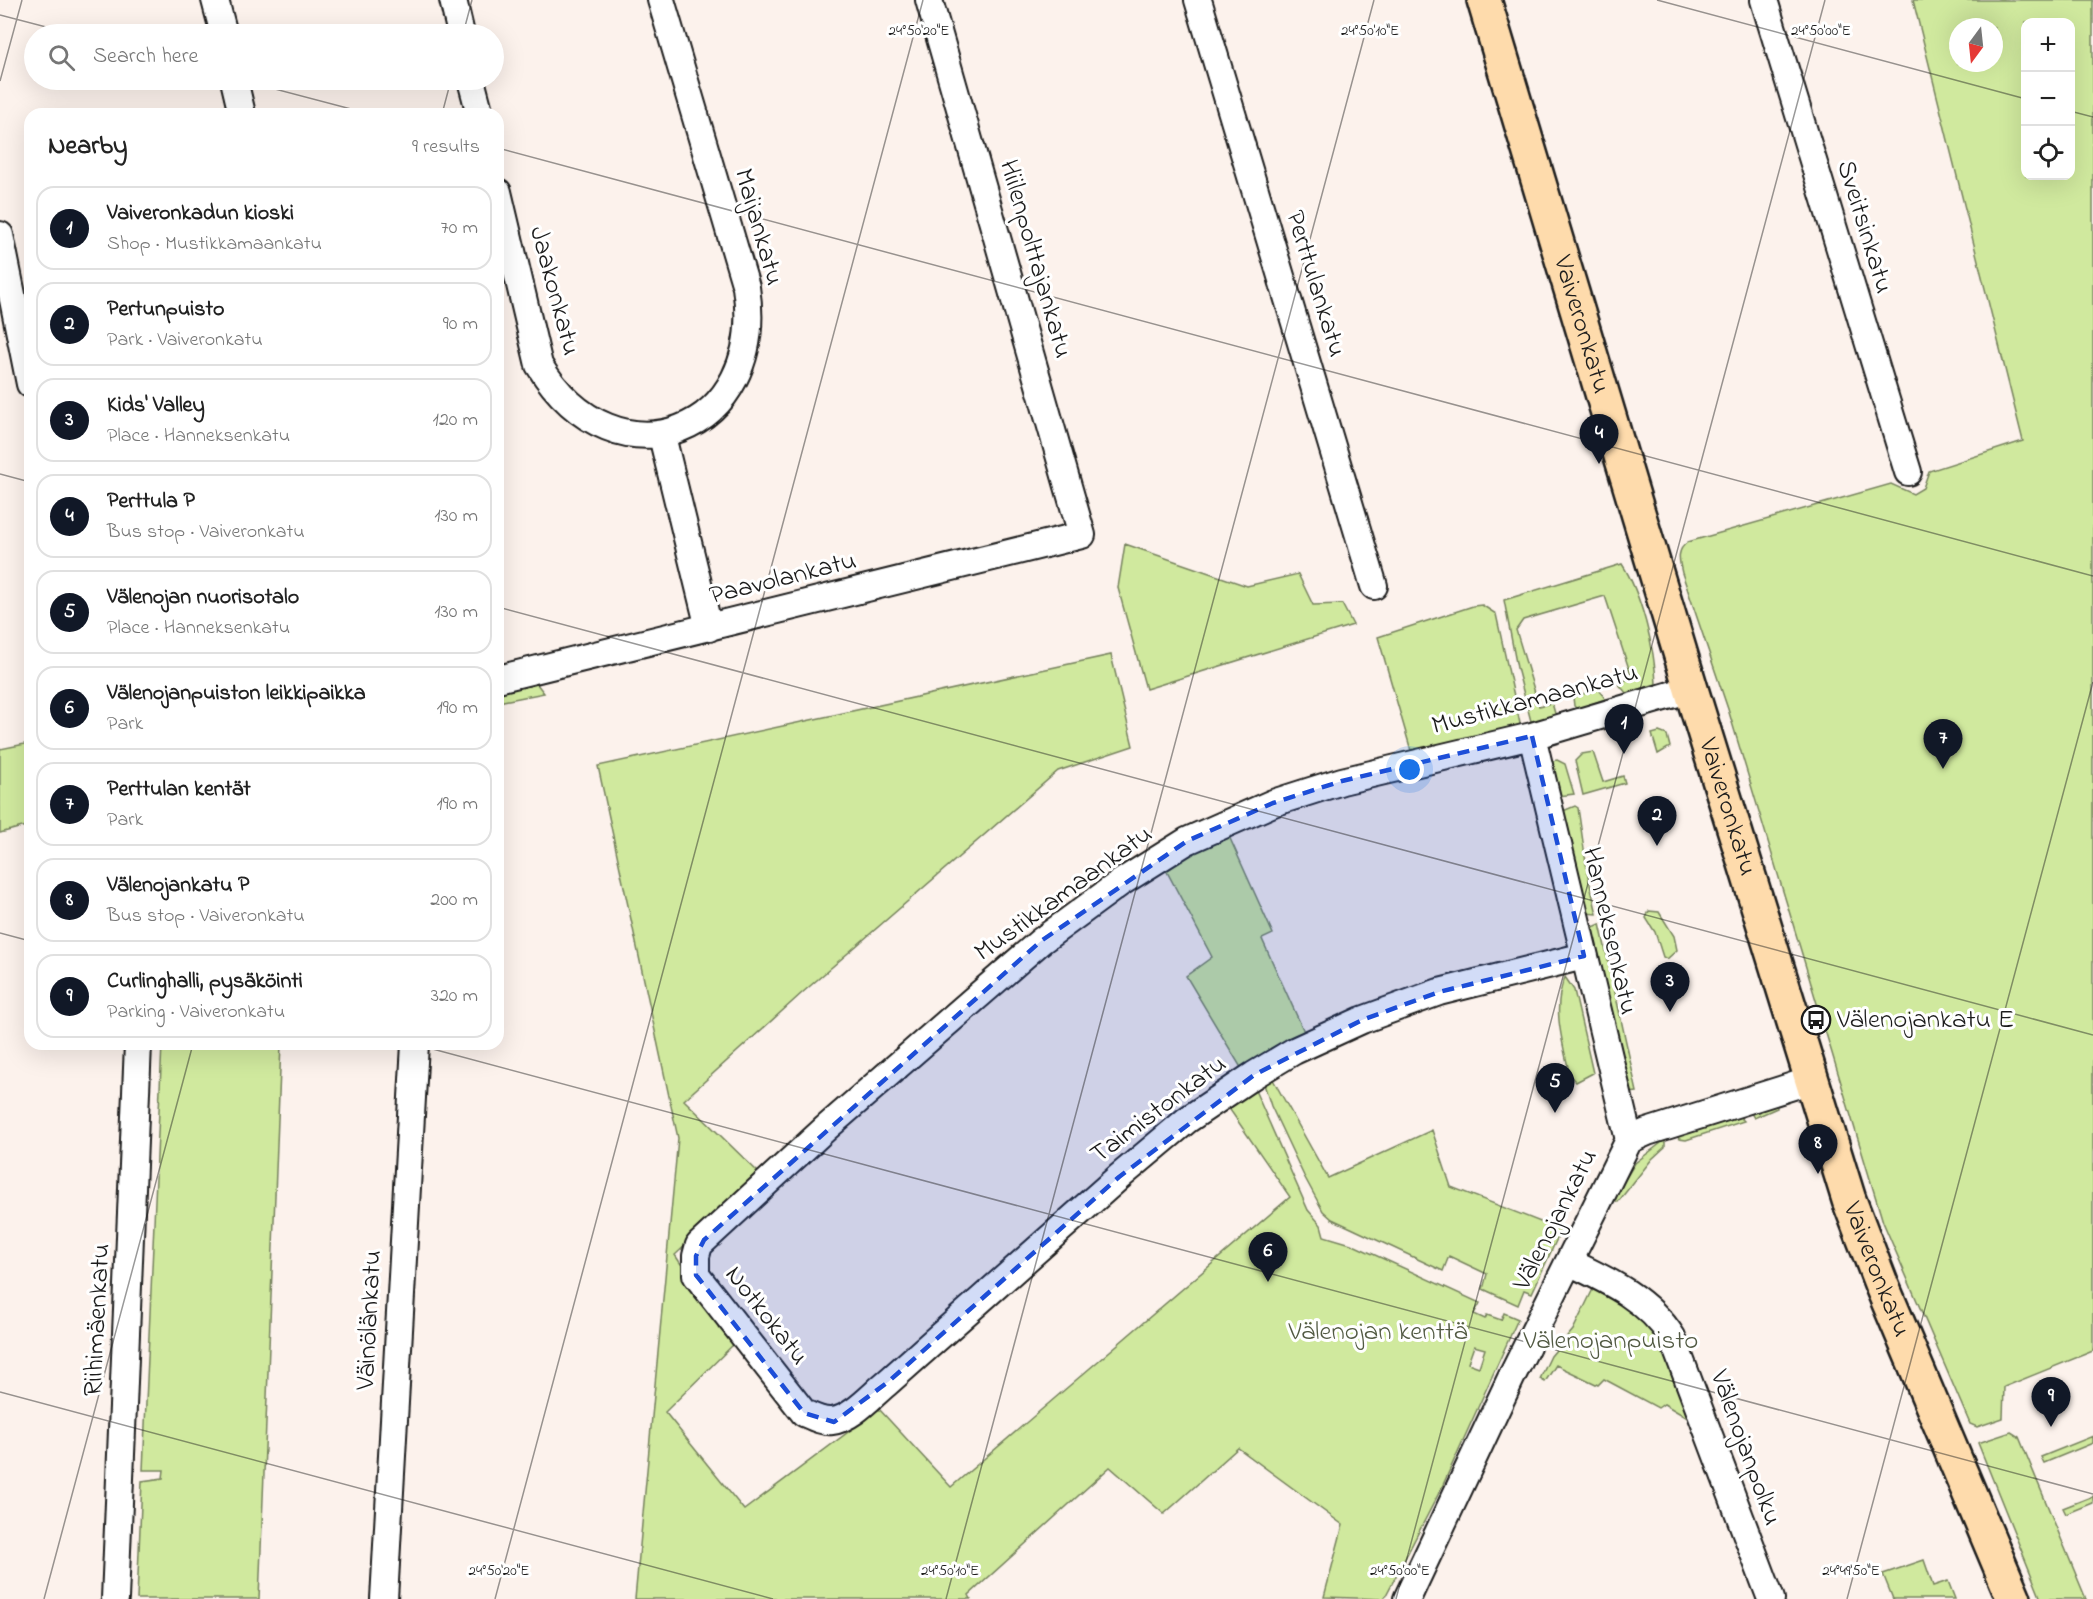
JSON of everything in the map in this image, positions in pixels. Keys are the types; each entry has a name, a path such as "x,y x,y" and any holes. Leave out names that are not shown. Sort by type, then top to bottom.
{"main road":[{"name":"Vaiveronkatu","path":"1484,0 1691,689 1863,1239 2014,1599"}],"street":[{"path":"216,0 222,24"},
{"path":"453,0 459,24"},
{"name":"Maijankatu","path":"661,0 746,287 750,308 749,335 742,364 729,392 712,409 690,423 662,436"},
{"name":"Hiilenpolttajankatu","path":"929,0 1082,535"},
{"name":"Perttulankatu","path":"1198,0 1374,585"},
{"name":"Sveitsinkatu","path":"1764,0 1908,472"},
{"path":"236,90 241,108"},
{"path":"474,90 478,108"},
{"name":"Jaakonkatu","path":"504,217 539,364 550,383 584,415 602,426 631,435 662,436"},
{"path":"0,235 24,354"},
{"path":"662,436 709,628"},
{"name":"Paavolankatu","path":"504,679 1082,535"},
{"name":"Mustikkamaankatu","path":"719,1227 826,1128 1041,941 1120,883 1187,842 1273,803 1342,781 1532,736 1691,689"},
{"name":"Hanneksenkatu","path":"1532,736 1629,1140"},
{"name":"Taimistonkatu","path":"834,1422 850,1413 888,1382 1119,1177 1188,1120 1254,1075 1294,1051 1362,1020 1439,992 1584,956"},
{"name":"Riihimäenkatu","path":"115,1599 138,1050"},
{"name":"Väinölänkatu","path":"384,1599 415,1050"},
{"name":"Välenojankatu","path":"1407,1599 1511,1378 1629,1140 1647,1132 1812,1080"},
{"name":"Notkokatu","path":"719,1227 699,1245 696,1256 696,1275 804,1413 820,1420 834,1422"},
{"name":"Välenojanpolku","path":"1569,1262 1631,1294 1648,1307 1672,1337 1771,1599"}],"highlighted area":[{"path":"1532,736 1584,956 1439,992 1362,1020 1254,1075 1119,1177 888,1382 834,1422 804,1413 696,1275 696,1256 704,1240 1041,941 1187,841 1273,803 1342,781"}],"green space":[{"path":"1913,0 2093,0 2093,1351 2004,1387 2003,1418 1977,1427 1970,1424 1883,1222 1728,709 1682,573 1679,556 1682,548 1688,542 1891,484 1913,494 1923,488 1929,471 2023,441"},
{"path":"1125,544 1247,586 1298,574 1313,605 1342,604 1353,625 1146,689 1118,588"},
{"path":"1622,564 1635,590 1646,622 1656,684 1626,693 1618,683 1632,678 1605,596 1523,620 1516,630 1539,706 1552,703 1556,717 1532,725 1517,668 1504,600"},
{"path":"1482,605 1496,614 1521,728 1412,754 1378,637"},
{"name":"Välenojan kenttä","path":"1111,655 1133,746 1058,771 802,993 684,1100 761,1175 675,1255 734,1344 665,1412 744,1510 879,1409 951,1487 1290,1197 1226,1104 1254,1088 1308,1210 1321,1225 1324,1236 1351,1244 1480,1303 1474,1314 1485,1319 1487,1315 1501,1320 1504,1313 1518,1319 1442,1487 1384,1599 1324,1597 1343,1525 1238,1448 1164,1514 1110,1467 969,1595 971,1599 635,1599 678,1138 598,766","holes":["1474,1346 1485,1349 1479,1367 1468,1363"]},
{"path":"533,679 544,693 504,701 504,686"},
{"path":"1599,689 1605,699 1577,709 1574,706 1573,697"},
{"path":"1659,732 1667,735 1670,747 1658,754 1652,734"},
{"path":"24,744 24,827 0,833 0,749"},
{"path":"1593,752 1603,782 1623,776 1625,783 1583,795 1575,761 1582,754"},
{"path":"1557,760 1565,764 1574,794 1559,796 1552,761"},
{"path":"1575,806 1578,808 1588,876 1597,914 1584,913 1563,811"},
{"path":"1228,834 1273,934 1262,939 1306,1036 1243,1071 1186,976 1212,957 1164,866"},
{"path":"1649,911 1659,912 1674,936 1677,950 1667,959 1663,957 1655,932 1646,918"},
{"path":"1600,924 1637,1092 1629,1093 1589,929"},
{"path":"1565,977 1574,990 1593,1073 1576,1082 1570,1076 1560,1026 1559,1001"},
{"path":"162,1050 281,1050 259,1599 137,1599 142,1481 163,1478 164,1470 143,1470"},
{"path":"1271,1076 1328,1178 1432,1130 1451,1187 1561,1230 1532,1293 1524,1290 1518,1305 1483,1289 1487,1274 1449,1256 1443,1271 1332,1219 1323,1211 1304,1176 1271,1106 1263,1081"},
{"path":"1776,1104 1777,1108 1754,1118 1750,1111"},
{"path":"1738,1115 1744,1121 1686,1140 1679,1139 1677,1135"},
{"path":"1665,1140 1665,1147 1652,1159 1618,1202 1613,1199 1635,1163"},
{"name":"Välenojanpuisto","path":"1595,1285 1645,1317 1662,1340 1691,1420 1664,1404 1658,1408 1604,1379 1598,1385 1556,1365 1545,1382 1540,1379 1551,1356 1573,1330"},
{"path":"2011,1432 2019,1437 2086,1599 2041,1599 1978,1443"},
{"path":"2093,1436 2093,1443 2044,1463 2041,1457"},
{"path":"2093,1496 2093,1503 2066,1514 2063,1508"},
{"path":"1924,1560 1933,1586 1948,1581 1955,1599 1893,1599 1883,1574"}],"place":[{"name":"Perttula P","path":"1599,464"},
{"name":"Vaiveronkadun kioski","path":"1624,754"},
{"name":"Perttulan kentät","path":"1943,769"},
{"name":"Pertunpuisto","path":"1657,846"},
{"name":"Kids' Valley","path":"1670,1012"},
{"name":"Välenojankatu E","path":"1816,1020"},
{"name":"Välenojan nuorisotalo","path":"1555,1113"},
{"name":"Välenojankatu P","path":"1818,1174"},
{"name":"Välenojanpuiston leikkipaikka","path":"1268,1282"},
{"name":"Curlinghalli, pysäköinti","path":"2051,1427"}]}
